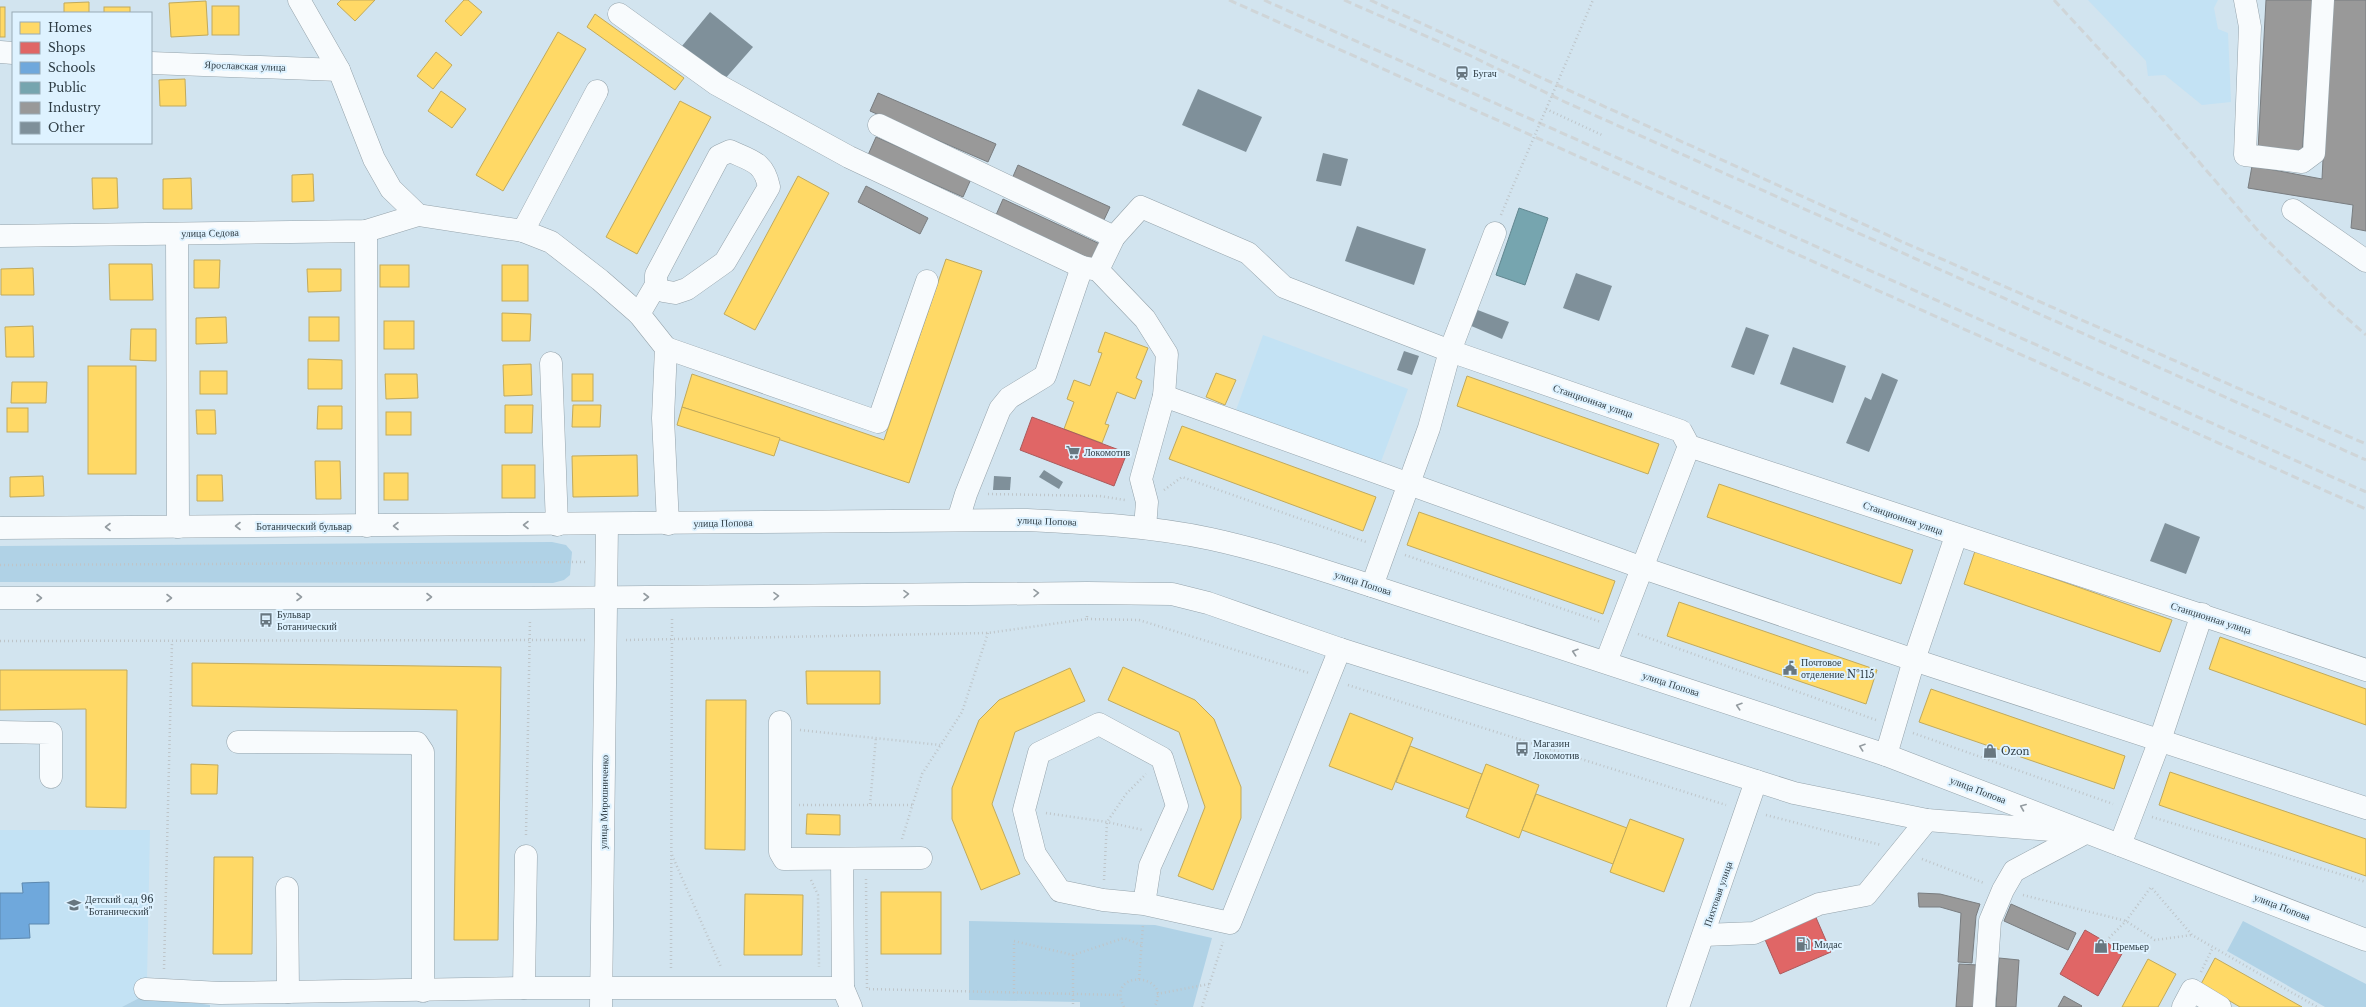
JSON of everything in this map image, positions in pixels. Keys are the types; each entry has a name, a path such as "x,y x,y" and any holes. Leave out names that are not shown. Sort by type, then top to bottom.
{"street":[{"path":"299,0 339,70 374,159 391,189 418,215 523,231 551,242 600,280 639,314 666,348 878,422 927,281"},
{"path":"2245,0 2250,26 2245,155 2302,162 2314,153 2323,0"},
{"path":"619,14 716,84 850,157 1090,269 1145,319 1167,354 1164,396 1141,480 1147,502 1145,528"},
{"path":"0,52 12,53"},
{"name":"Ярославская улица","path":"152,63 339,70"},
{"path":"523,231 597,91"},
{"path":"879,125 1114,237 1090,269 1045,376 1009,398 1000,409 966,494 958,520"},
{"path":"639,314 656,285 656,275 719,156 730,151 761,165 767,176 769,187 726,262 687,289 675,293 664,291 656,285"},
{"name":"Станционная улица","path":"1114,237 1141,207 1248,253 1284,286 1450,351 1681,431 1689,446 1956,536 2202,614 2366,670"},
{"path":"2293,210 2366,261"},
{"name":"улица Седова","path":"0,236 366,231 418,215"},
{"path":"366,231 367,526"},
{"path":"1372,586 1384,548 1429,428 1450,351 1494,233"},
{"path":"177,234 178,527"},
{"path":"666,348 663,418 668,524"},
{"path":"551,363 557,525"},
{"path":"1164,396 1643,568 1914,660 2366,808"},
{"path":"1606,662 1621,628 1689,446"},
{"name":"улица Попова","path":"607,524 1027,520 1145,528 1211,539 1289,560 1372,586 1886,755 1992,794 2085,833 2120,845 2366,940"},
{"name":"Ботанический бульвар","path":"0,528 607,524"},
{"name":"улица Мирошниченко","path":"601,998 607,524"},
{"path":"1886,755 1914,660 1956,536"},
{"name":"улица Попова","path":"607,597 1079,593 1172,594 1208,603 1340,649 1794,793 1927,820 2085,833"},
{"path":"0,598 607,597"},
{"path":"2120,845 2132,810 2160,740 2202,614"},
{"path":"1144,904 1150,866 1177,806 1162,758 1098,724 1039,753 1024,810 1035,854 1060,891 1103,900 1144,904 1230,923 1340,649"},
{"path":"780,727 780,852 784,858 921,858"},
{"path":"0,732 51,733 51,777"},
{"path":"238,742 417,743 423,752 423,991"},
{"name":"Пихтовая улица","path":"1678,1007 1747,811 1756,781"},
{"path":"1704,935 1754,933 1819,904 1866,895 1901,850 1927,820"},
{"path":"1984,1007 1990,922 2003,890 2014,871 2085,833"},
{"path":"524,988 526,856"},
{"path":"145,989 220,1000 288,992 423,991 524,988 601,998 672,988 773,997 847,998 842,859"},
{"path":"287,888 288,992"},
{"path":"2188,999 2220,1007"}],"path":[{"path":"1494,233 1593,0"},
{"path":"1546,109 1602,135"},
{"path":"966,494 1100,496 1147,502 1182,477 1384,548 1621,628 1895,727 2132,810 2366,882"},
{"path":"0,565 607,562"},
{"path":"671,597 672,988"},
{"path":"1087,609 1087,619"},
{"path":"526,856 530,613"},
{"path":"0,641 172,642 672,640 988,633 1087,619 1139,620 1328,678 1747,811 1784,818 1901,850 2003,890 2126,922 2155,940 2192,935"},
{"path":"896,858 922,774 962,712 988,633"},
{"path":"164,972 172,642"},
{"path":"780,727 940,745"},
{"path":"870,805 876,737"},
{"path":"1103,900 1107,822 1126,794 1162,758"},
{"path":"780,805 913,805"},
{"path":"1024,810 1107,822 1165,835"},
{"path":"671,852 722,970"},
{"path":"867,858 867,989 1120,995"},
{"path":"802,859 818,896 819,970"},
{"path":"2108,938 2126,922 2151,887 2192,935 2317,1007"},
{"path":"1139,979 1144,904"},
{"path":"1202,1007 1230,923"},
{"path":"1014,993 1014,941 1073,956 1124,938 1142,946"},
{"path":"2188,999 2212,947"},
{"path":"1073,956 1073,1007"},
{"path":"1124,1007 1120,995 1125,984 1139,979 1149,981 1157,994 1154,1007"},
{"path":"1157,994 1209,984"}],"shaded area":[{"path":"2088,0 2218,0 2214,8 2218,29 2228,33 2231,102 2202,105 2165,75 2148,76 2146,61"},
{"path":"1263,335 1408,389 1379,467 1235,413"},
{"path":"552,542 566,545 572,552 570,575 564,580 553,583 0,582 0,546"},
{"name":"Детский сад 96 \"Ботанический\"","path":"0,830 150,830 147,980 143,996 122,1007 0,1007"},
{"path":"969,921 1155,925 1212,938 1193,1007 1080,1007 1080,1002 969,1000"},
{"path":"2243,921 2366,984 2366,1007 2325,1007 2227,951"},
{"path":"143,996 210,1005 210,1007 122,1007"}],"building: Homes":[{"path":"341,0 375,0 355,21 337,4"},
{"path":"464,0 468,0 482,12 461,36 445,21"},
{"path":"206,1 208,35 171,37 169,3"},
{"path":"89,2 89,12 64,12 64,3"},
{"path":"212,6 239,6 239,35 212,35"},
{"path":"0,7 5,7 5,37 0,37"},
{"path":"104,7 130,7 130,12 104,12"},
{"path":"595,14 684,78 675,90 587,27"},
{"path":"558,32 586,49 503,191 476,175"},
{"path":"436,52 452,65 433,89 417,76"},
{"path":"185,79 186,106 160,106 159,80"},
{"path":"441,91 466,109 452,128 428,111"},
{"path":"680,101 711,117 637,254 606,237"},
{"path":"313,174 314,201 292,202 292,175"},
{"path":"798,176 829,193 755,330 724,314"},
{"path":"92,178 117,178 118,208 93,209"},
{"path":"191,178 192,209 163,209 163,179"},
{"path":"946,259 982,271 909,483 682,407 692,374 884,440"},
{"path":"194,260 220,260 219,288 194,288"},
{"path":"109,264 152,264 153,300 110,300"},
{"path":"380,265 409,265 409,287 380,287"},
{"path":"502,265 528,265 528,301 502,301"},
{"path":"33,268 34,295 1,295 1,269"},
{"path":"307,269 341,269 341,291 308,292"},
{"path":"502,313 531,314 530,341 502,341"},
{"path":"226,317 227,343 196,344 196,318"},
{"path":"309,317 339,317 339,341 309,341"},
{"path":"384,321 414,321 414,349 384,349"},
{"path":"33,326 34,357 6,357 5,327"},
{"path":"131,329 156,329 156,361 130,360"},
{"path":"1105,332 1148,348 1136,378 1142,381 1135,399 1117,392 1105,424 1109,425 1102,443 1064,429 1074,402 1067,399 1074,380 1090,386 1102,353 1098,352"},
{"path":"308,359 342,360 342,389 308,389"},
{"path":"531,364 532,395 504,396 503,365"},
{"path":"88,366 136,366 136,474 88,474"},
{"path":"200,371 227,371 227,394 200,394"},
{"path":"1216,373 1236,380 1225,405 1206,397"},
{"path":"385,374 417,374 418,398 386,399"},
{"path":"572,374 593,374 593,401 572,401"},
{"path":"1467,376 1659,444 1648,474 1457,406"},
{"path":"12,382 47,382 46,403 11,403"},
{"path":"505,405 533,405 532,433 505,433"},
{"path":"573,405 601,405 600,427 572,427"},
{"path":"318,406 342,406 342,429 317,429"},
{"path":"682,407 780,438 774,456 677,425"},
{"path":"7,408 28,408 28,432 7,432"},
{"path":"196,410 215,410 216,434 197,434"},
{"path":"386,412 411,412 411,435 386,435"},
{"path":"1182,426 1376,497 1363,531 1169,459"},
{"path":"637,455 638,496 573,497 572,456"},
{"path":"315,461 340,461 341,499 316,499"},
{"path":"502,465 535,465 535,498 502,498"},
{"path":"384,473 408,473 408,500 384,500"},
{"path":"197,475 222,475 223,501 197,501"},
{"path":"43,476 44,496 10,497 10,477"},
{"path":"1719,484 1913,550 1901,584 1707,517"},
{"path":"1419,512 1615,581 1603,614 1407,545"},
{"path":"1975,551 2172,620 2160,652 1964,584"},
{"path":"1679,602 1877,670 1866,704 1667,636"},
{"path":"2220,637 2366,689 2366,725 2209,669"},
{"path":"192,663 501,667 498,940 454,940 457,710 192,706"},
{"path":"1123,667 1195,700 1214,719 1241,787 1241,818 1213,890 1178,876 1205,807 1179,732 1108,700"},
{"path":"1070,668 1085,701 1015,732 992,804 1020,874 981,890 952,819 952,788 979,720 999,700"},
{"path":"0,670 127,670 126,808 86,807 86,709 0,710"},
{"path":"806,671 880,671 880,704 807,704"},
{"path":"1931,689 2125,756 2114,789 1919,722"},
{"path":"706,700 746,700 745,850 705,849"},
{"path":"1350,713 1413,738 1392,790 1329,766"},
{"path":"1410,746 1482,774 1469,809 1396,782"},
{"path":"191,764 218,765 217,794 191,794"},
{"path":"1486,764 1539,785 1519,838 1466,817"},
{"path":"2170,772 2366,839 2366,876 2159,805"},
{"path":"1536,794 1627,828 1613,864 1522,830"},
{"path":"807,814 840,815 840,835 806,834"},
{"path":"1630,819 1684,839 1664,892 1610,872"},
{"path":"214,857 253,857 252,954 213,954"},
{"path":"881,892 941,892 941,954 881,954"},
{"path":"745,894 803,895 802,955 744,955"},
{"path":"2215,958 2302,1007 2240,1007 2201,984"},
{"path":"2148,959 2176,974 2158,1007 2122,1007"}],"building: Shops":[{"name":"Локомотив","path":"1032,417 1127,453 1114,486 1020,450"},
{"path":"1814,913 1831,952 1780,974 1763,935"},
{"path":"2085,930 2123,952 2098,996 2060,974"}],"building: Schools":[{"path":"49,882 49,924 29,924 30,938 0,939 0,893 23,893 22,883"}],"building: Public":[{"path":"1519,208 1548,218 1525,285 1496,275"}],"building: Industry":[{"path":"2266,0 2313,0 2302,154 2258,150"},
{"path":"2331,0 2366,0 2366,231 2351,228 2353,205 2248,188 2252,166 2322,179"},
{"path":"878,93 996,144 988,162 870,111"},
{"path":"876,137 971,179 963,197 868,155"},
{"path":"1018,165 1110,207 1102,224 1011,181"},
{"path":"866,186 928,218 920,234 858,202"},
{"path":"1003,199 1102,245 1095,261 996,215"},
{"path":"1918,893 1940,894 1980,904 1976,916 1972,963 1958,962 1961,913 1940,907 1919,907"},
{"path":"2011,904 2076,933 2068,950 2004,921"},
{"path":"1999,958 2019,960 2016,1007 1996,1007"},
{"path":"1959,964 1978,965 1975,1007 1956,1007"},
{"path":"2064,996 2082,1006 2058,1007"}],"building: Other":[{"path":"710,12 753,47 724,80 682,46"},
{"path":"1198,89 1262,117 1246,152 1182,125"},
{"path":"1323,153 1348,159 1341,186 1316,181"},
{"path":"1357,226 1426,249 1414,285 1345,261"},
{"path":"1576,273 1612,286 1599,321 1563,308"},
{"path":"1475,309 1509,322 1502,339 1469,325"},
{"path":"1746,327 1769,335 1754,375 1731,367"},
{"path":"1793,347 1846,366 1833,403 1780,384"},
{"path":"1404,351 1419,356 1412,375 1397,370"},
{"path":"1882,373 1898,380 1869,452 1846,443 1865,397 1871,400"},
{"path":"1044,470 1063,482 1059,489 1039,477"},
{"path":"994,476 1011,477 1010,490 993,490"},
{"path":"2165,523 2200,537 2186,574 2150,561"}],"railway":[{"path":"1229,0 2366,509"},
{"path":"1264,0 2366,492"},
{"path":"1344,0 1469,55 1565,102 2366,460"},
{"path":"1370,0 1905,243 2366,444"},
{"path":"2054,0 2146,100 2260,233 2331,304 2366,335"}],"place":[{"name":"Бугач","path":"1462,73"},
{"name":"Локомотив","path":"1073,452"},
{"name":"Бульвар Ботанический","path":"266,620"},
{"name":"Почтовое отделение №115","path":"1790,668"},
{"name":"Магазин Локомотив","path":"1522,749"},
{"name":"Ozon","path":"1990,751"},
{"name":"Детский сад 96 \"Ботанический\"","path":"74,905"},
{"name":"Мидас","path":"1803,944"},
{"name":"Премьер","path":"2101,946"}]}
